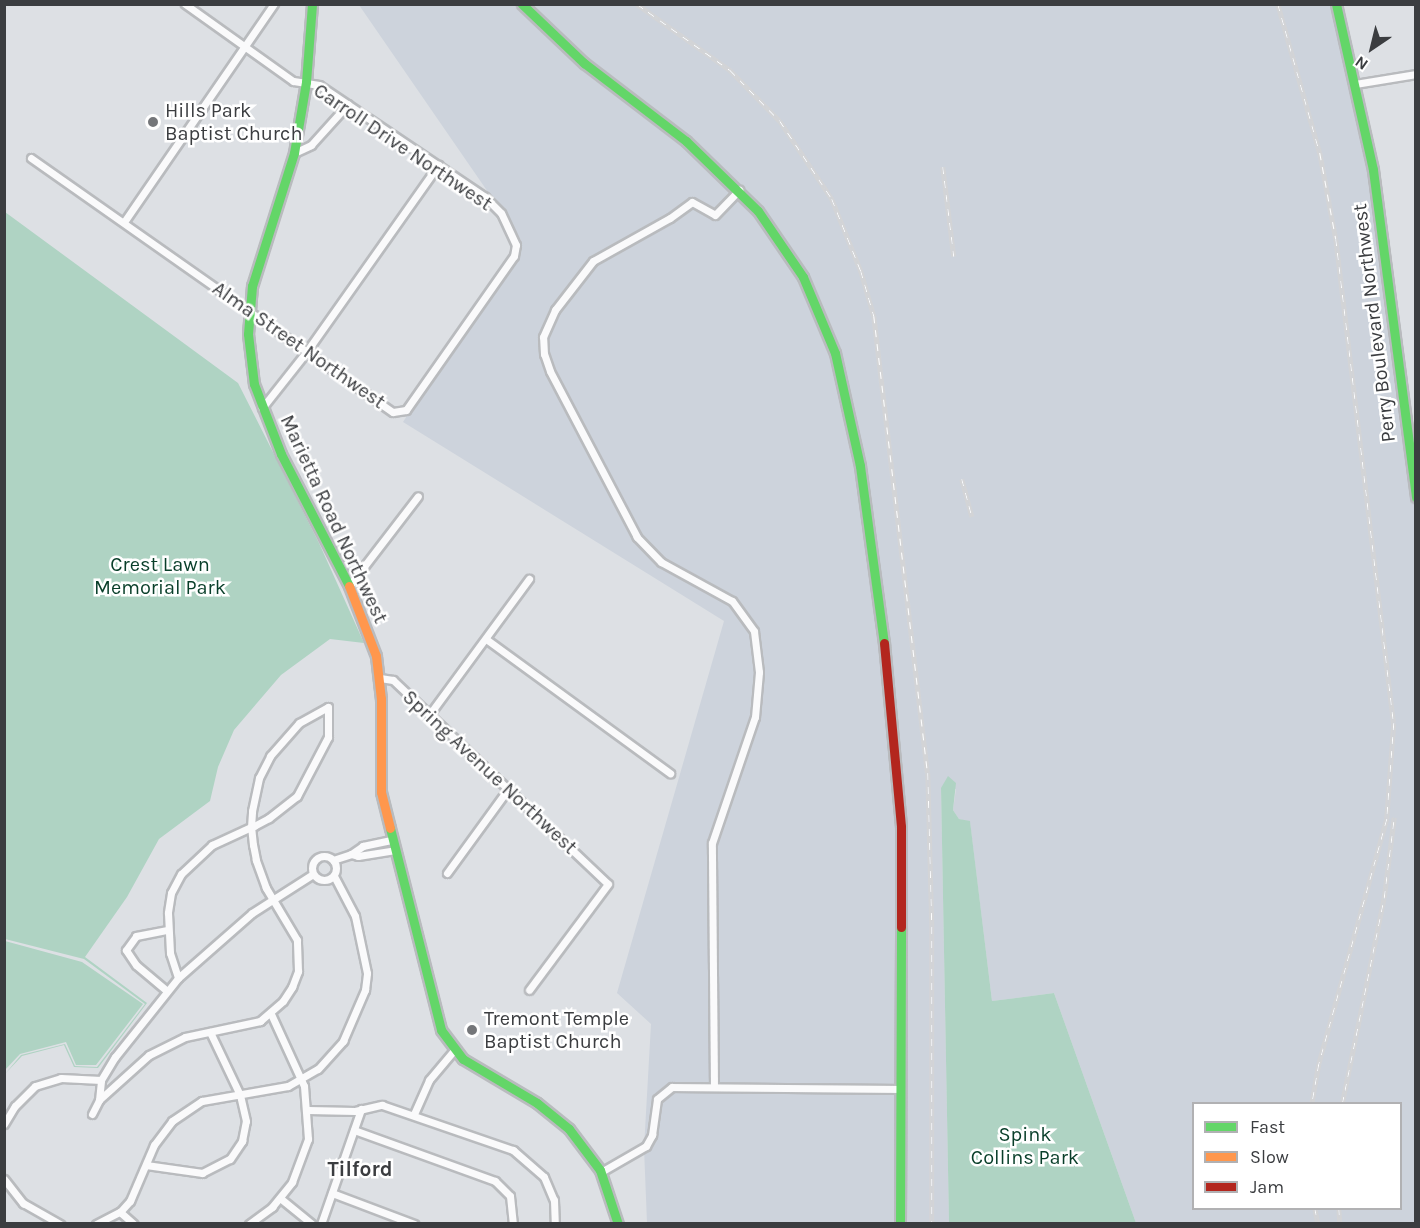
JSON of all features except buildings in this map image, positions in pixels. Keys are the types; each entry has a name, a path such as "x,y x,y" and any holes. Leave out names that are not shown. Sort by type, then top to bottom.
{"street":[{"name":"Carroll Drive Northwest","path":"185,4 293,81 319,85 348,104 485,197 501,213"},
{"path":"121,221 274,4"},
{"name":"Marietta Road Northwest","path":"312,4 306,82 294,153 256,267 249,309 249,358 261,408 349,586 370,634 380,678 381,792 433,1007 453,1050"},
{"path":"522,4 584,63 686,141 739,190 778,237 803,278 821,315 849,403 886,661 901,827 900,1224"},
{"name":"Perry Boulevard Northwest","path":"1336,4 1355,84 1376,193 1411,429 1416,497"},
{"path":"1355,84 1416,74"},
{"path":"294,153 311,145 348,104"},
{"name":"Alma Street Northwest","path":"31,158 393,412 403,412 514,256 516,245 501,213"},
{"path":"261,408 307,351 438,165"},
{"path":"714,1087 712,843 755,717 759,672 754,631 732,601 661,562 638,537 550,371 544,354 543,337 555,310 592,261 670,219 692,202 715,214 739,190"},
{"path":"349,586 418,496"},
{"path":"429,715 529,579"},
{"path":"486,639 670,773"},
{"name":"Spring Avenue Northwest","path":"380,678 393,680 608,884 530,990"},
{"path":"92,1114 99,1100 149,1054 169,1042 249,1025 271,1014 292,987 299,955 291,927 272,899 256,860 251,827 259,778 270,756 299,723 328,707 328,737 297,795 251,827 212,845 181,874 171,893 167,930 178,978"},
{"path":"447,873 508,789"},
{"path":"313,874 312,865 318,857 333,860 351,854 363,846 392,845"},
{"path":"96,1224 120,1212 138,1188 154,1145 172,1121 202,1101 271,1091 301,1080 332,1056 353,1023 365,990 361,934 334,876 333,860"},
{"path":"99,1100 101,1080 178,978 272,899 313,874"},
{"path":"313,874 324,881 334,876"},
{"path":"167,930 136,936 126,950 136,965 167,991"},
{"path":"249,1224 280,1198 304,1154 308,1110 301,1080 271,1014"},
{"path":"146,1165 191,1174 210,1170 230,1159 246,1130 240,1095 210,1032"},
{"path":"414,1114 429,1080 453,1050 554,1115 586,1149 601,1172 618,1224"},
{"path":"4,1124 15,1106 35,1086 61,1078 101,1080"},
{"path":"601,1172 646,1146 652,1135 654,1106 666,1089 714,1087 900,1089"},
{"path":"308,1110 361,1109 382,1105 414,1114 525,1157 550,1188 555,1224"},
{"path":"321,1224 361,1109"},
{"path":"354,1130 495,1181 510,1196 513,1224"},
{"path":"4,1179 28,1208 60,1224"},
{"path":"332,1193 414,1224"},
{"path":"280,1198 312,1224"},
{"path":"120,1212 134,1224"}],"shaded area":[{"path":"359,5 1337,5 1358,88 1415,459 1415,1223 1136,1223 1054,993 992,1001 970,822 959,819 953,810 956,789 941,788 949,1223 647,1223 644,1148 651,1024 617,993 724,621 403,422 521,240"}],"green space":[{"name":"Crest Lawn Memorial Park","path":"5,212 238,383 319,543 364,643 330,639 281,675 234,730 218,767 210,801 159,839 127,897 85,957 147,1003 98,1068 74,1067 64,1045 22,1056 5,1074 21,1055 65,1044 75,1066 97,1067 145,1004 84,959 5,939"},
{"name":"Spink Collins Park","path":"948,776 956,783 953,810 959,819 970,821 992,1001 1054,993 1136,1223 949,1223 941,788"},
{"path":"5,941 82,962 143,1004 96,1065 76,1065 66,1042 20,1054 5,1070"}],"railway":[{"path":"637,4 730,70 780,121 832,199 861,271 874,316 928,773 932,927 932,1224"},
{"path":"1278,4 1320,153 1336,239 1394,723 1387,819 1319,1064 1312,1102"},
{"path":"943,167 954,256"},
{"path":"962,479 972,517"},
{"path":"1342,1102 1384,898 1394,818"},
{"path":"1315,1210 1318,1224"},
{"path":"1339,1210 1340,1224"}],"traffic: fast":[{"path":"312,4 306,82 294,153 252,286 248,334 254,384 281,454 349,586"},
{"path":"522,4 584,63 686,141 758,211 803,277 835,353 860,466 884,643"},
{"path":"1336,4 1373,170 1416,497"},
{"path":"390,828 441,1030 463,1059 537,1103 569,1129 600,1170 618,1224"},
{"path":"900,1224 901,927"}],"traffic: slow":[{"path":"349,586 376,656 381,699 381,792 390,828"}],"traffic: jam":[{"path":"884,643 901,827 901,927"}],"place":[{"name":"Hills Park Baptist Church","path":"153,122"},
{"name":"Tremont Temple Baptist Church","path":"472,1030"}],"district":[{"name":"Tilford","path":"360,1169"}]}
